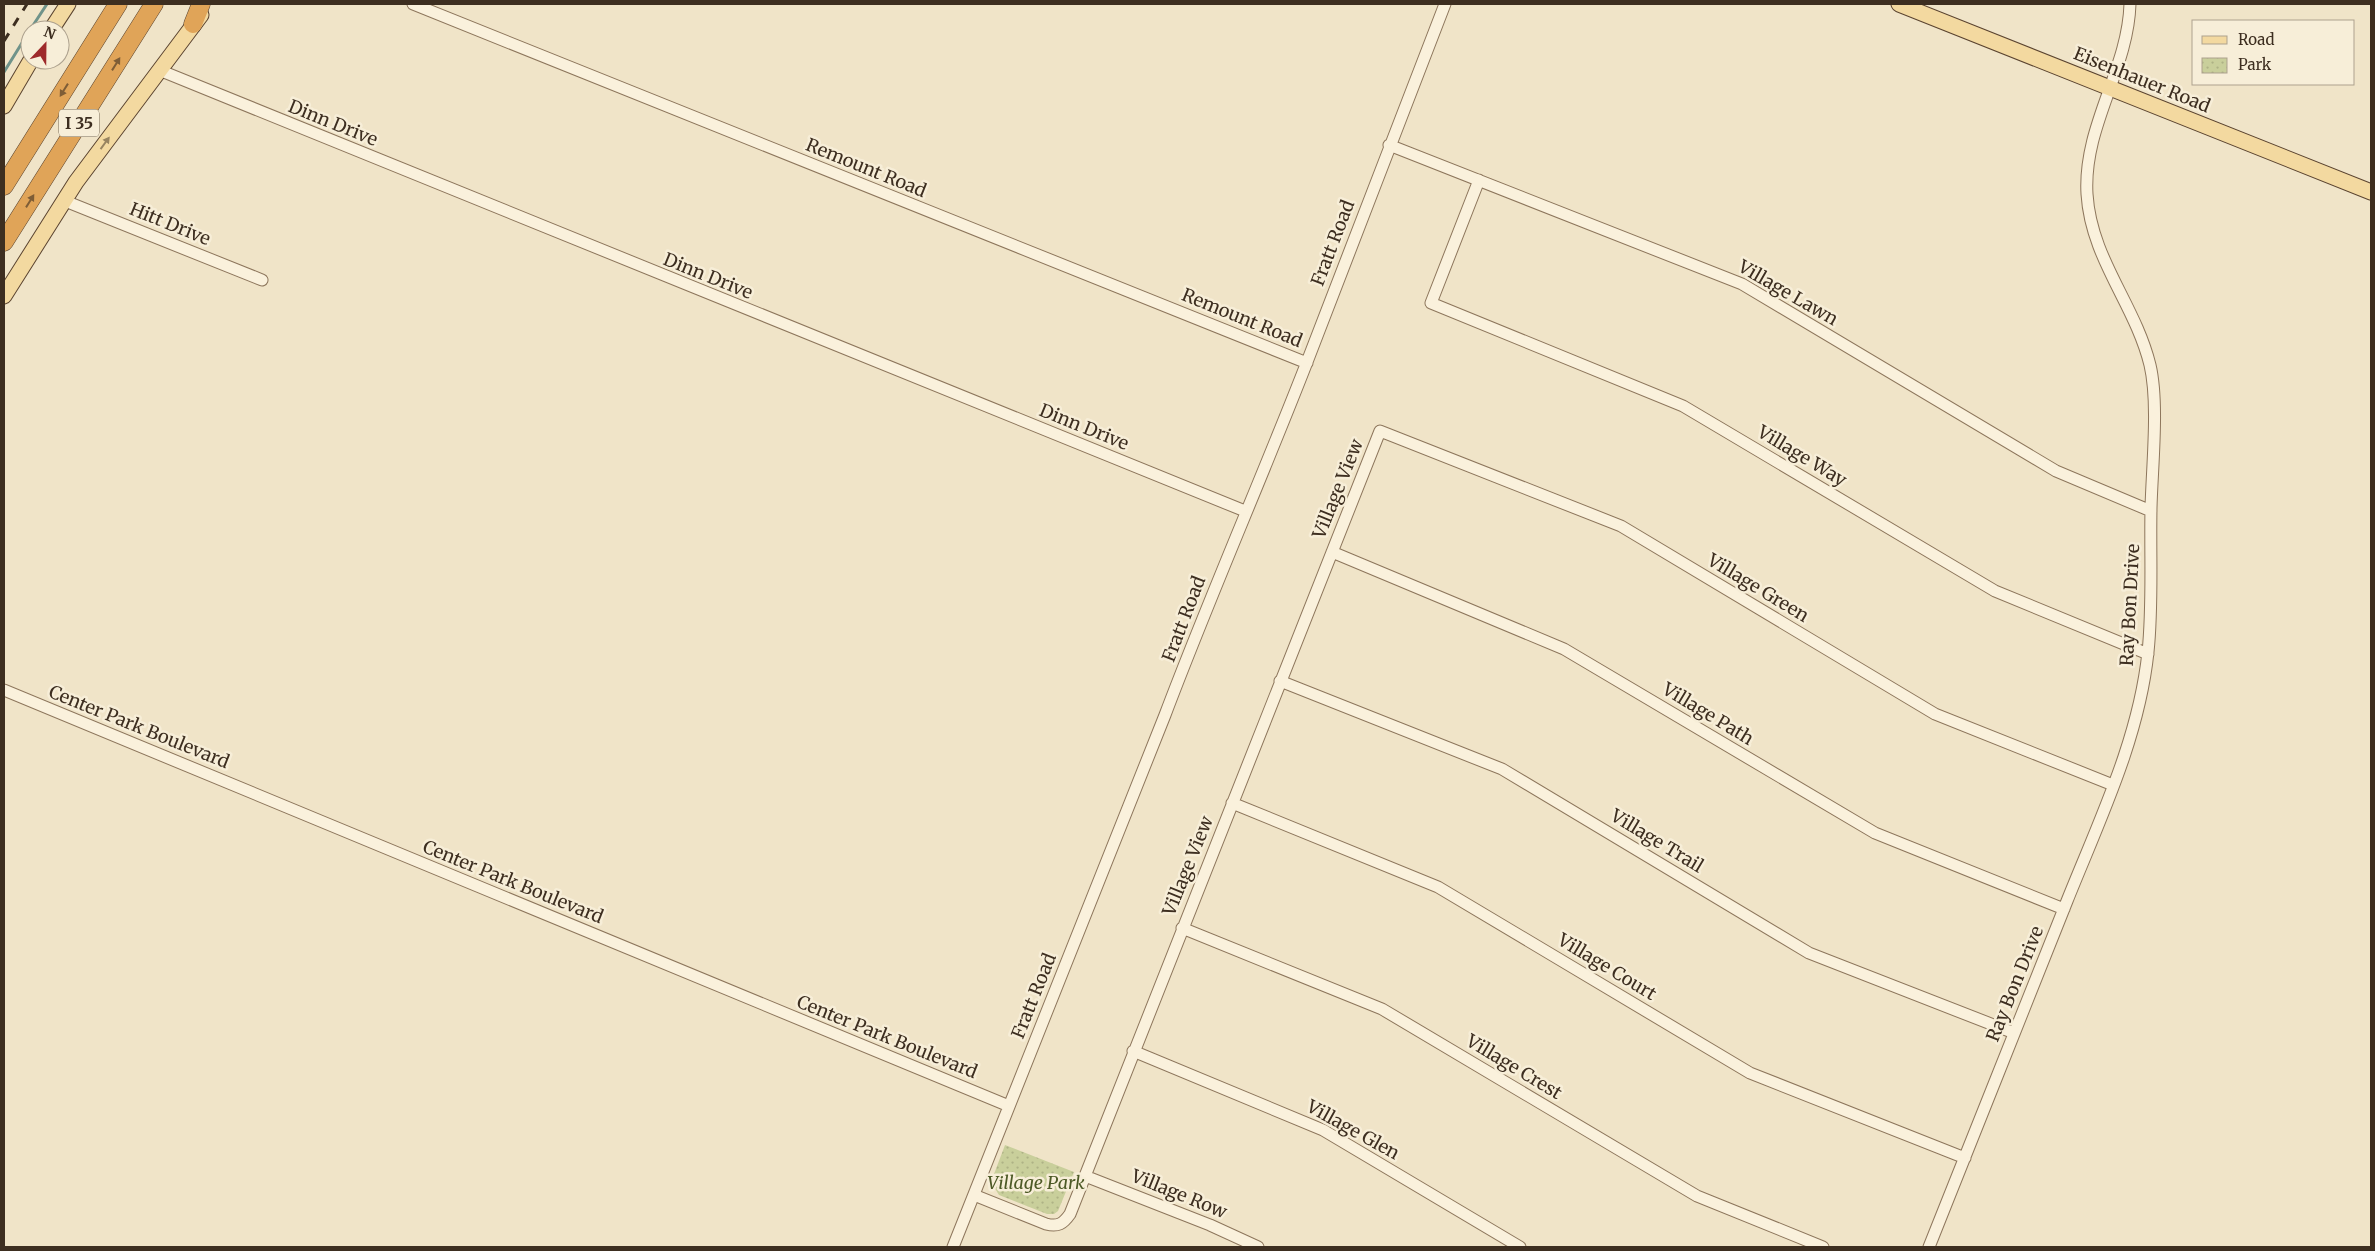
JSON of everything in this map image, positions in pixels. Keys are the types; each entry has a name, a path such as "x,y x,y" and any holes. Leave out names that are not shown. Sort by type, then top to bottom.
{"highway":[{"name":"I 35","path":"4,186 118,4"},
{"name":"I 35","path":"4,242 154,4"},
{"path":"194,24 201,4"}],"main road":[{"path":"58,20 68,4"},
{"path":"4,296 76,182 210,4"},
{"name":"Eisenhauer Road","path":"1899,4 2371,192"},
{"path":"4,106 25,70"}],"street":[{"name":"Remount Road","path":"413,4 1307,363"},
{"name":"Fratt Road","path":"953,1247 1245,512 1307,363 1389,145 1445,4"},
{"name":"Ray Bon Drive","path":"1929,1247 2113,785 2132,731 2148,654 2153,427 2151,368 2131,312 2103,261 2091,225 2087,195 2088,156 2100,110 2125,42 2130,4"},
{"name":"Dinn Drive","path":"159,70 1245,512"},
{"name":"Village Lawn","path":"1389,145 1742,284 2056,471 2151,511"},
{"name":"Village Way","path":"1479,180 1431,303 1683,406 1995,590 2148,654"},
{"name":"Hitt Drive","path":"65,201 262,280"},
{"name":"Village View","path":"974,1195 1046,1224 1057,1226 1064,1223 1070,1214 1380,431"},
{"name":"Village Green","path":"1380,431 1621,526 1934,714 2113,785"},
{"name":"Village Path","path":"1332,552 1564,649 1875,833 2064,909"},
{"name":"Village Trail","path":"1280,680 1502,769 1809,953 2014,1033"},
{"name":"Center Park Boulevard","path":"4,690 1009,1106"},
{"name":"Village Court","path":"1232,803 1438,887 1750,1073 1965,1158"},
{"name":"Village Crest","path":"1182,928 1382,1009 1697,1196 1823,1247"},
{"name":"Village Glen","path":"1133,1051 1324,1130 1520,1247"},
{"name":"Village Row","path":"1085,1176 1210,1225 1258,1247"}],"green space":[{"name":"Village Park","path":"1005,1145 1074,1172 1058,1211 1054,1214 1047,1214 999,1195 991,1182"}],"waterway":[{"path":"37,20 47,4"},
{"path":"4,72 20,46"}],"railway":[{"path":"4,41 27,4"}]}
